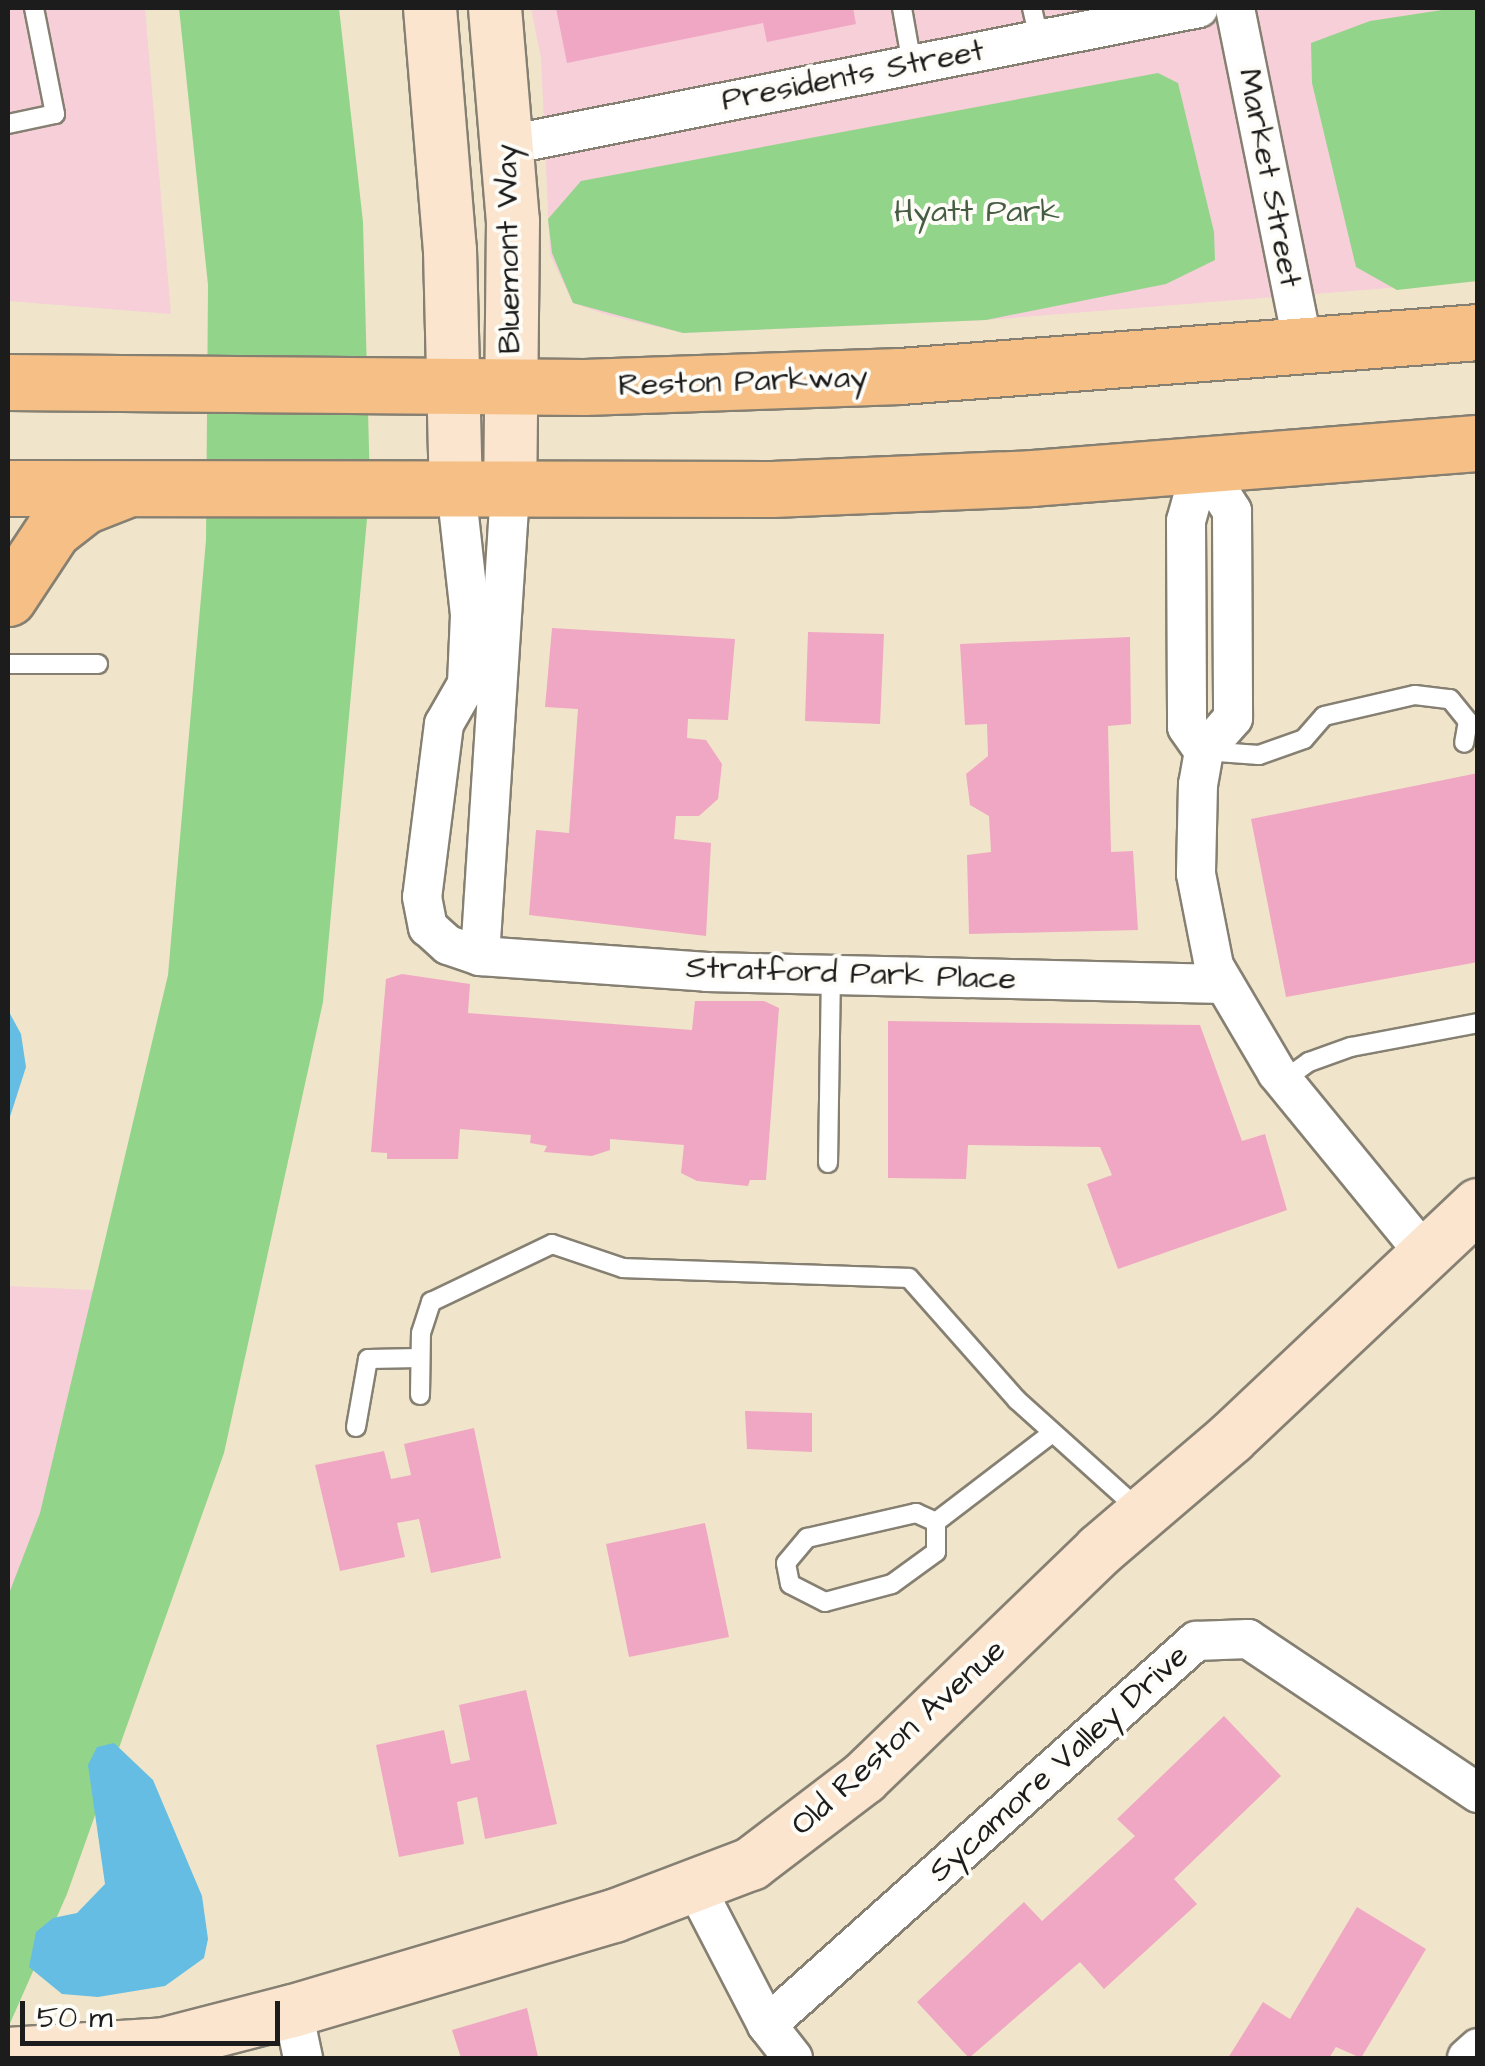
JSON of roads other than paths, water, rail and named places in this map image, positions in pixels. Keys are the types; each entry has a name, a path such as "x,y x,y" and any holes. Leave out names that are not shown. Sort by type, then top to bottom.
{"main road":[{"name":"Reston Parkway","path":"8,382 511,386 900,376 1304,349 1478,332"},
{"path":"8,488 772,488 1202,464 1478,443"},
{"path":"8,598 53,530 84,506 146,487"}],"street":[{"name":"Bluemont Way","path":"430,8 441,85 456,488"},
{"name":"Bluemont Way","path":"495,8 508,145 510,490"},
{"name":"Presidents Street","path":"508,145 912,65 1035,23 1199,8"},
{"name":"Market Street","path":"1235,8 1304,349"},
{"path":"1202,464 1186,521 1187,727 1204,751 1196,874 1223,984 1284,1080 1425,1254"},
{"name":"Stratford Park Place","path":"456,488 470,615 467,684 459,706 444,724 422,897 428,927 448,945 480,956 831,975 1223,984"},
{"path":"480,956 499,710 510,490"},
{"name":"Old Reston Avenue","path":"8,2054 298,2035 696,1888 801,1832 1478,1205"},
{"name":"Sycamore Valley Drive","path":"767,2025 1196,1641 1248,1639 1478,1793"},
{"path":"696,1888 767,2025 794,2058"},
{"path":"1467,2058 1478,2048"}],"lane":[{"path":"8,124 55,114 34,8"},
{"path":"902,8 912,65"},
{"path":"8,664 98,664"},
{"path":"1204,751 1260,755 1304,739 1324,716 1415,695 1450,699 1468,721 1464,743"},
{"path":"459,706 499,710"},
{"path":"828,1163 831,975"},
{"path":"1284,1080 1309,1062 1351,1047 1478,1023"},
{"path":"420,1395 420,1358 431,1302 552,1244 624,1268 882,1275 920,1286 1051,1434 1143,1513"},
{"path":"356,1428 368,1359 420,1358"},
{"path":"936,1522 1051,1434"},
{"path":"916,1512 936,1522 936,1552 892,1584 824,1602 790,1584 786,1563 807,1538 916,1512"}],"water":[{"path":"8,1010 21,1034 26,1067 8,1123"},
{"path":"114,1743 153,1780 202,1896 208,1939 204,1958 165,1986 98,1997 62,1994 29,1967 36,1932 53,1918 77,1913 105,1884 88,1765 97,1747"}],"park label":[{"name":"Hyatt Park","path":"977,212"}]}
